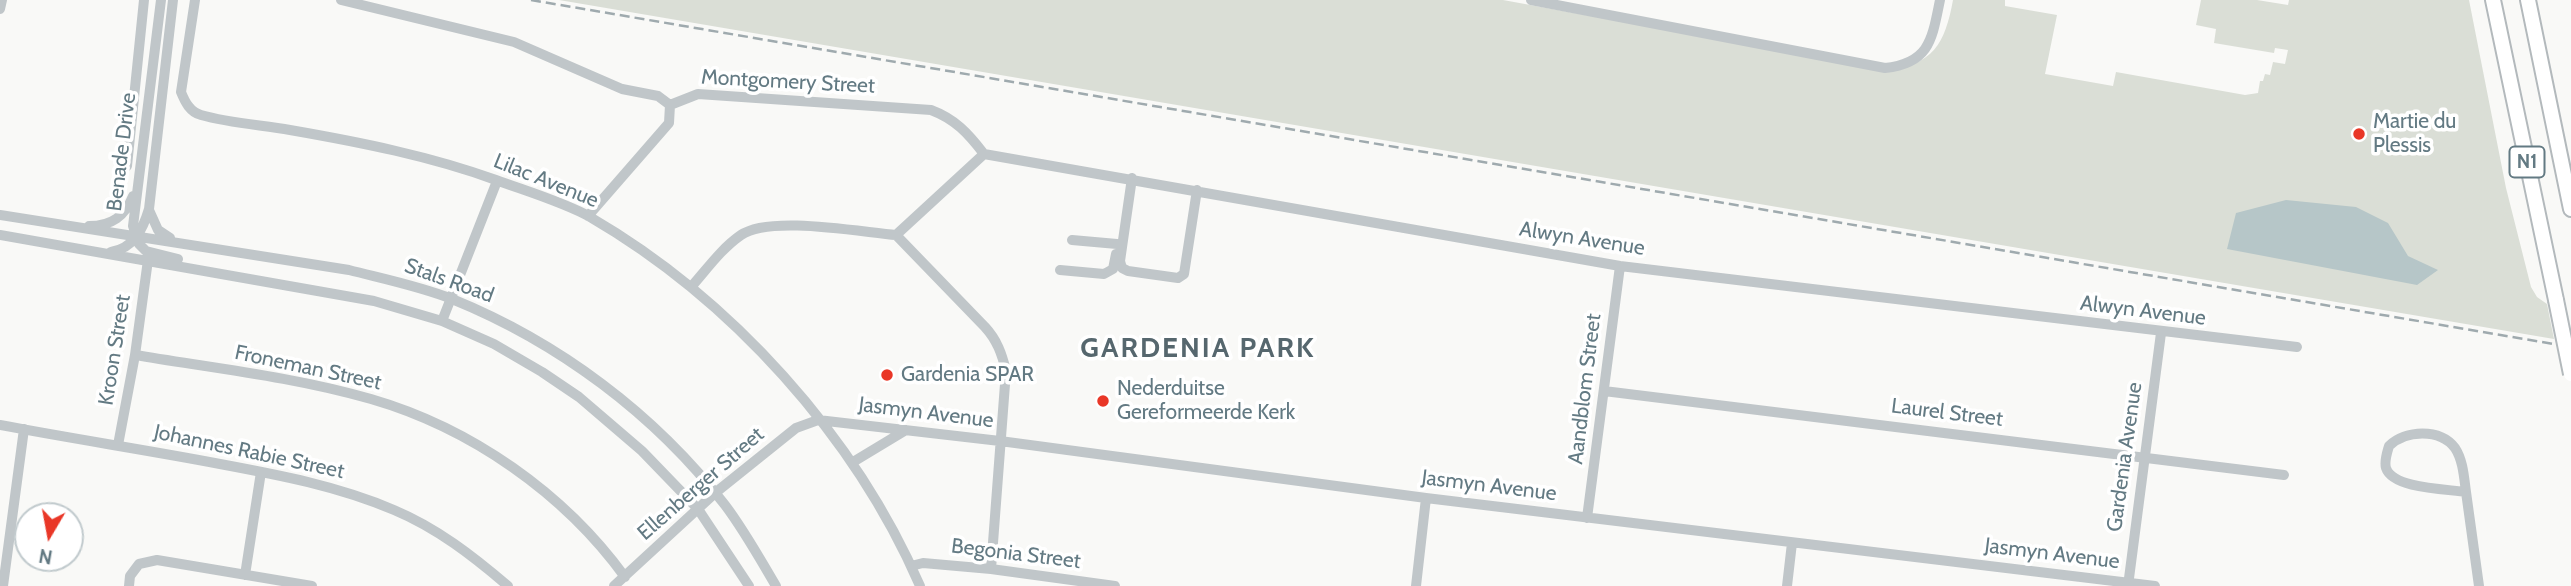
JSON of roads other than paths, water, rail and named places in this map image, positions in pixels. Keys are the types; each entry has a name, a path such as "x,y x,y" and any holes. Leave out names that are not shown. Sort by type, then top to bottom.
{"highway":[{"name":"N1","path":"2493,0 2571,374"},
{"name":"N1","path":"2528,0 2571,209"}],"street":[{"path":"0,9 2,0"},
{"path":"127,166 144,0"},
{"name":"Benade Drive","path":"161,0 138,169 133,226 137,236 143,229 149,209 173,0"},
{"name":"Lilac Avenue","path":"195,0 181,92 186,104 198,114 428,159 497,181 588,216 692,286 773,362 853,462 920,586"},
{"path":"341,0 514,42 622,89 658,96 670,106 669,123 588,216"},
{"path":"1531,0 1885,68 1911,63 1930,43 1940,0"},
{"name":"Montgomery Street","path":"670,106 698,93 931,110 949,117 964,129 984,154"},
{"path":"896,235 984,154"},
{"name":"Alwyn Avenue","path":"984,154 1620,266 2161,333 2297,347"},
{"path":"64,226 96,226 119,219 133,197 138,169"},
{"path":"1129,178 1120,261 1122,268 1128,271 1178,278 1184,274 1197,190"},
{"path":"1059,270 1084,274 1110,272 1113,269 1129,178"},
{"path":"442,321 497,181"},
{"path":"149,209 158,230 165,236 190,244"},
{"name":"Stals Road","path":"0,215 349,270 406,284 451,299 524,333 608,389 653,426 726,506 776,586"},
{"path":"692,286 743,233 762,227 783,225 896,235 985,327 999,346 1006,371 991,569"},
{"name":"Stals Road","path":"0,235 374,301 442,321 494,344 579,397 642,451 698,509 749,586"},
{"path":"103,253 120,250 137,236"},
{"path":"137,236 139,244 146,251 236,275"},
{"path":"1072,240 1117,244"},
{"name":"Kroon Street","path":"118,445 135,355 148,260"},
{"name":"Aandblom Street","path":"1587,518 1620,266"},
{"name":"Gardenia Avenue","path":"2128,584 2161,333"},
{"name":"Froneman Street","path":"135,355 324,387 372,399 446,429 495,456 556,501 609,555 625,577"},
{"name":"Laurel Street","path":"1604,391 2284,475"},
{"name":"Jasmyn Avenue","path":"818,420 1000,441 1587,518 2155,586"},
{"name":"Ellenberger Street","path":"614,586 715,493 796,428 818,420"},
{"name":"Johannes Rabie Street","path":"0,425 332,487 395,510 448,538 509,586"},
{"path":"3,586 24,429"},
{"path":"853,462 906,430"},
{"path":"2466,492 2402,482 2388,473 2385,465 2389,446 2404,435 2412,433 2448,441 2458,455 2466,492 2479,586"},
{"path":"245,575 261,472"},
{"path":"1416,586 1426,498"},
{"path":"1787,586 1792,543"},
{"path":"129,586 130,576 139,564 157,560 312,586"},
{"name":"Begonia Street","path":"911,566 923,563 991,569 1115,586"}],"railway":[{"path":"531,0 2571,347"}],"place":[{"name":"Martie du Plessis","path":"2359,134"},
{"name":"Gardenia SPAR","path":"887,375"},
{"name":"Nederduitse Gereformeerde Kerk","path":"1103,401"}],"district":[{"name":"GARDENIA PARK","path":"1198,349"}]}
